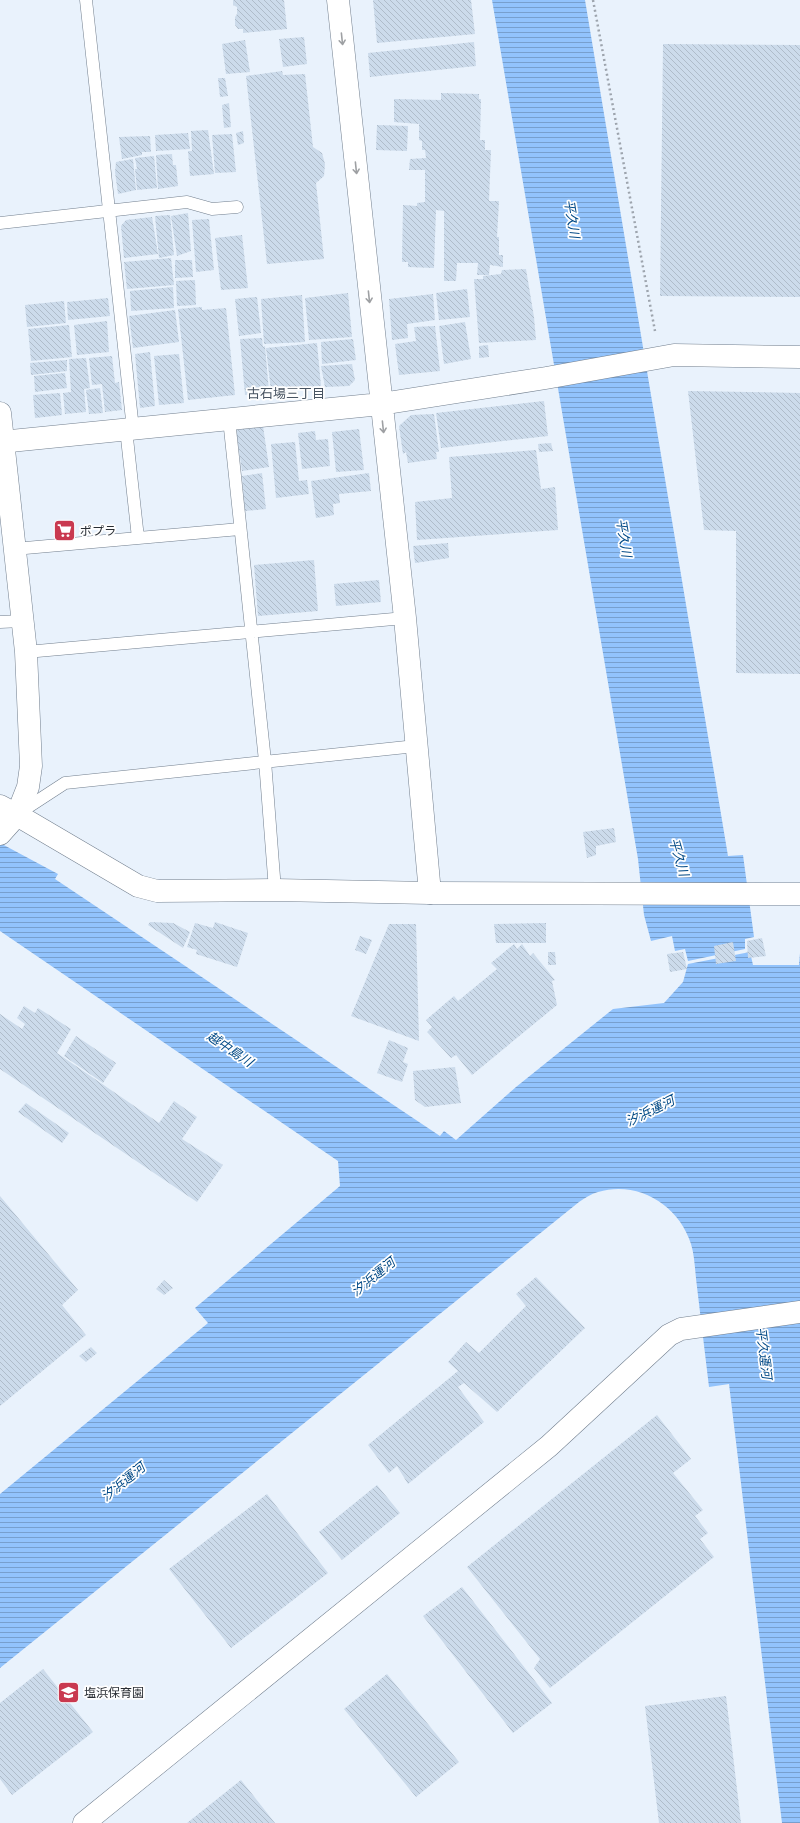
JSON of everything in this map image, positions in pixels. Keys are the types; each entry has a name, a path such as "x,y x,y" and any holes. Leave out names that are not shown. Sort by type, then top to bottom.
{"street":[{"path":"338,0 405,618 430,893"},
{"path":"1,442 381,404 546,378 674,355 800,357"},
{"path":"0,413 1,442 26,652 31,766 28,787 8,811 0,834"},
{"path":"8,811 138,886 157,891 274,890 430,893 800,894"},
{"path":"84,1823 543,1451 669,1335 681,1329 800,1312"}],"lane":[{"path":"86,0 109,211 138,538"},
{"path":"0,223 187,202 212,209 237,207"},
{"path":"229,419 250,632 265,761 274,890"},
{"path":"14,549 240,528"},
{"path":"26,652 405,618"},
{"path":"0,622 22,621"},
{"path":"8,811 65,783 416,746"}],"path":[{"path":"593,0 655,335"}],"water":[{"name":"平久川","path":"492,0 585,0 728,856 743,855 754,937 745,939 745,949 688,961 685,949 675,951 672,936 651,941 644,915 638,859"},
{"path":"0,843 58,874 55,879 440,1136 444,1131 456,1140 516,1087 613,1009 664,1003 683,982 688,964 750,952 753,965 799,965 800,953 800,1823 782,1823 729,1384 709,1387 691,1244 685,1230 667,1207 642,1193 628,1190 613,1189 598,1192 579,1202 0,1668 0,1494 208,1323 195,1308 340,1186 338,1161 0,931"}],"building":[{"path":"233,0 284,0 287,29 243,33 243,29 238,29 235,25 237,7 233,5"},
{"path":"373,0 471,0 475,34 377,43"},
{"path":"304,37 307,64 283,67 279,39"},
{"path":"245,40 250,72 226,74 222,44"},
{"path":"474,42 476,66 370,77 368,53"},
{"path":"663,44 800,45 800,297 660,296"},
{"path":"282,71 283,75 305,74 313,147 322,153 325,164 324,176 316,183 324,259 267,264 246,76"},
{"path":"218,78 225,78 228,96 220,97"},
{"path":"441,93 479,94 479,99 481,99 480,140 485,140 485,150 491,150 489,201 499,201 497,237 499,237 499,255 503,255 503,267 490,265 489,275 477,275 478,263 457,263 456,281 444,281 444,211 436,210 434,268 408,267 408,262 402,262 403,205 417,206 417,203 425,202 425,170 409,170 410,159 426,158 425,150 422,150 422,141 419,140 419,124 394,122 394,99 441,100"},
{"path":"229,103 231,127 224,128 222,105"},
{"path":"377,125 408,126 407,151 376,150"},
{"path":"208,130 214,174 190,176 188,151 192,151 191,131"},
{"path":"243,131 244,143 238,145 236,133"},
{"path":"188,133 190,149 156,151 155,135"},
{"path":"232,134 236,172 215,173 212,135"},
{"path":"150,136 151,152 142,152 142,155 122,159 119,137"},
{"path":"172,154 173,165 176,165 178,186 158,189 156,155"},
{"path":"154,156 157,188 137,190 135,169 137,169 135,158"},
{"path":"133,159 136,190 118,194 115,172 116,162"},
{"path":"188,213 191,251 177,256 171,216"},
{"path":"170,215 174,255 159,258 155,216"},
{"path":"152,217 158,254 124,258 121,226 126,220"},
{"path":"209,219 214,270 196,272 192,220"},
{"path":"242,235 248,288 221,290 215,238"},
{"path":"171,258 174,285 127,289 124,262"},
{"path":"175,260 192,260 193,277 175,278"},
{"path":"526,269 534,317 536,340 479,343 474,279 483,279 483,276 501,274 502,270"},
{"path":"195,280 196,305 177,306 176,281"},
{"path":"173,287 174,308 131,311 130,291"},
{"path":"467,289 470,317 439,320 436,293"},
{"path":"348,293 352,337 309,340 305,298"},
{"path":"433,294 435,320 407,324 408,338 392,340 389,299"},
{"path":"302,295 305,342 264,344 261,299"},
{"path":"257,297 261,333 239,336 235,299"},
{"path":"108,298 110,316 68,320 67,302"},
{"path":"64,301 66,323 27,327 25,305"},
{"path":"202,307 202,310 226,308 235,395 188,400 178,309"},
{"path":"175,310 179,342 133,348 129,316"},
{"path":"107,321 109,352 77,355 74,325"},
{"path":"465,322 471,359 444,364 439,326"},
{"path":"69,325 72,357 31,361 28,329"},
{"path":"435,326 440,371 399,375 395,344 416,341 414,327"},
{"path":"262,338 263,347 265,346 269,392 245,395 240,339"},
{"path":"353,339 356,360 322,364 321,342"},
{"path":"317,343 321,386 271,391 266,348"},
{"path":"488,345 489,357 479,358 479,346"},
{"path":"150,352 155,406 140,408 135,354"},
{"path":"179,354 184,403 159,405 154,356"},
{"path":"112,356 115,383 119,382 122,410 105,412 102,384 92,385 89,358"},
{"path":"86,358 90,388 84,389 86,412 65,414 63,393 71,392 69,359"},
{"path":"67,360 67,371 31,375 30,363"},
{"path":"352,364 355,380 349,386 325,387 321,366"},
{"path":"65,373 67,388 35,392 34,376"},
{"path":"100,388 103,413 89,414 86,390"},
{"path":"688,391 800,393 800,674 736,673 736,531 704,530"},
{"path":"60,393 62,415 35,418 33,395"},
{"path":"544,401 548,436 441,448 436,413"},
{"path":"434,414 439,452 436,452 437,459 408,463 406,452 403,454 399,426 411,415"},
{"path":"263,426 269,467 242,471 236,430"},
{"path":"359,429 364,470 336,472 332,432"},
{"path":"315,431 316,440 328,439 330,466 302,469 298,433"},
{"path":"295,442 299,481 307,480 309,494 276,498 271,444"},
{"path":"551,443 553,451 539,452 538,444"},
{"path":"536,450 541,489 555,487 558,530 417,540 415,502 452,498 449,457"},
{"path":"262,473 266,509 245,511 242,476"},
{"path":"369,473 371,491 339,494 338,487 340,503 333,504 334,515 316,518 311,481"},
{"path":"448,543 449,558 415,563 413,546"},
{"path":"314,560 318,611 258,616 254,565"},
{"path":"379,580 381,602 336,606 334,584"},
{"path":"614,828 616,842 596,846 596,855 587,858 583,832"},
{"path":"150,922 173,923 190,932 183,948 148,925"},
{"path":"215,922 248,933 237,967 196,954 197,950 187,947 195,923 213,928"},
{"path":"546,923 546,943 496,943 494,924"},
{"path":"389,924 416,924 419,1041 351,1016"},
{"path":"360,936 372,940 366,954 355,950"},
{"path":"762,938 766,956 748,958 747,941"},
{"path":"733,942 736,961 716,964 714,946"},
{"path":"514,944 517,949 522,944 530,956 533,953 555,980 552,981 557,1005 472,1075 456,1055 451,1058 427,1032 432,1027 426,1020 454,996 458,1001 497,969 491,963"},
{"path":"548,952 555,952 556,965 548,965"},
{"path":"683,952 687,969 670,972 667,954"},
{"path":"24,1006 35,1013 38,1008 71,1029 57,1053 159,1123 174,1101 197,1117 182,1139 223,1165 197,1202 0,1069 0,1014 22,1029 25,1024 17,1018"},
{"path":"76,1036 116,1063 103,1083 64,1056"},
{"path":"389,1040 408,1048 403,1062 408,1064 402,1082 377,1073"},
{"path":"455,1067 461,1103 425,1107 415,1100 413,1071"},
{"path":"26,1103 69,1133 62,1143 18,1112"},
{"path":"0,1196 78,1290 62,1305 86,1335 0,1406"},
{"path":"536,1277 585,1328 497,1412 464,1383 458,1387 484,1422 408,1484 397,1466 389,1473 368,1445 458,1371 448,1362 466,1342 479,1353 526,1306 516,1294"},
{"path":"164,1280 173,1288 164,1295 156,1289"},
{"path":"91,1347 97,1353 86,1362 79,1356"},
{"path":"657,1415 691,1459 673,1473 703,1510 695,1516 708,1533 700,1539 714,1557 550,1688 534,1668 540,1659 467,1567"},
{"path":"377,1485 400,1513 342,1560 319,1532"},
{"path":"267,1494 328,1573 231,1648 169,1569"},
{"path":"462,1587 552,1703 513,1733 423,1616"},
{"path":"43,1669 93,1732 12,1795 0,1779 0,1703"},
{"path":"387,1674 459,1762 416,1797 344,1709"},
{"path":"726,1696 741,1823 659,1823 645,1706"},
{"path":"241,1780 275,1823 187,1823"}],"place":[{"name":"ポプラ","path":"65,531"},
{"name":"塩浜保育園","path":"68,1693"}],"district":[{"name":"古石場三丁目","path":"286,393"}],"water label":[{"name":"越中島川","path":"230,1049"},
{"name":"汐浜運河","path":"650,1111"},
{"name":"汐浜運河","path":"373,1277"},
{"name":"平久運河","path":"764,1353"},
{"name":"汐浜運河","path":"123,1482"}]}
